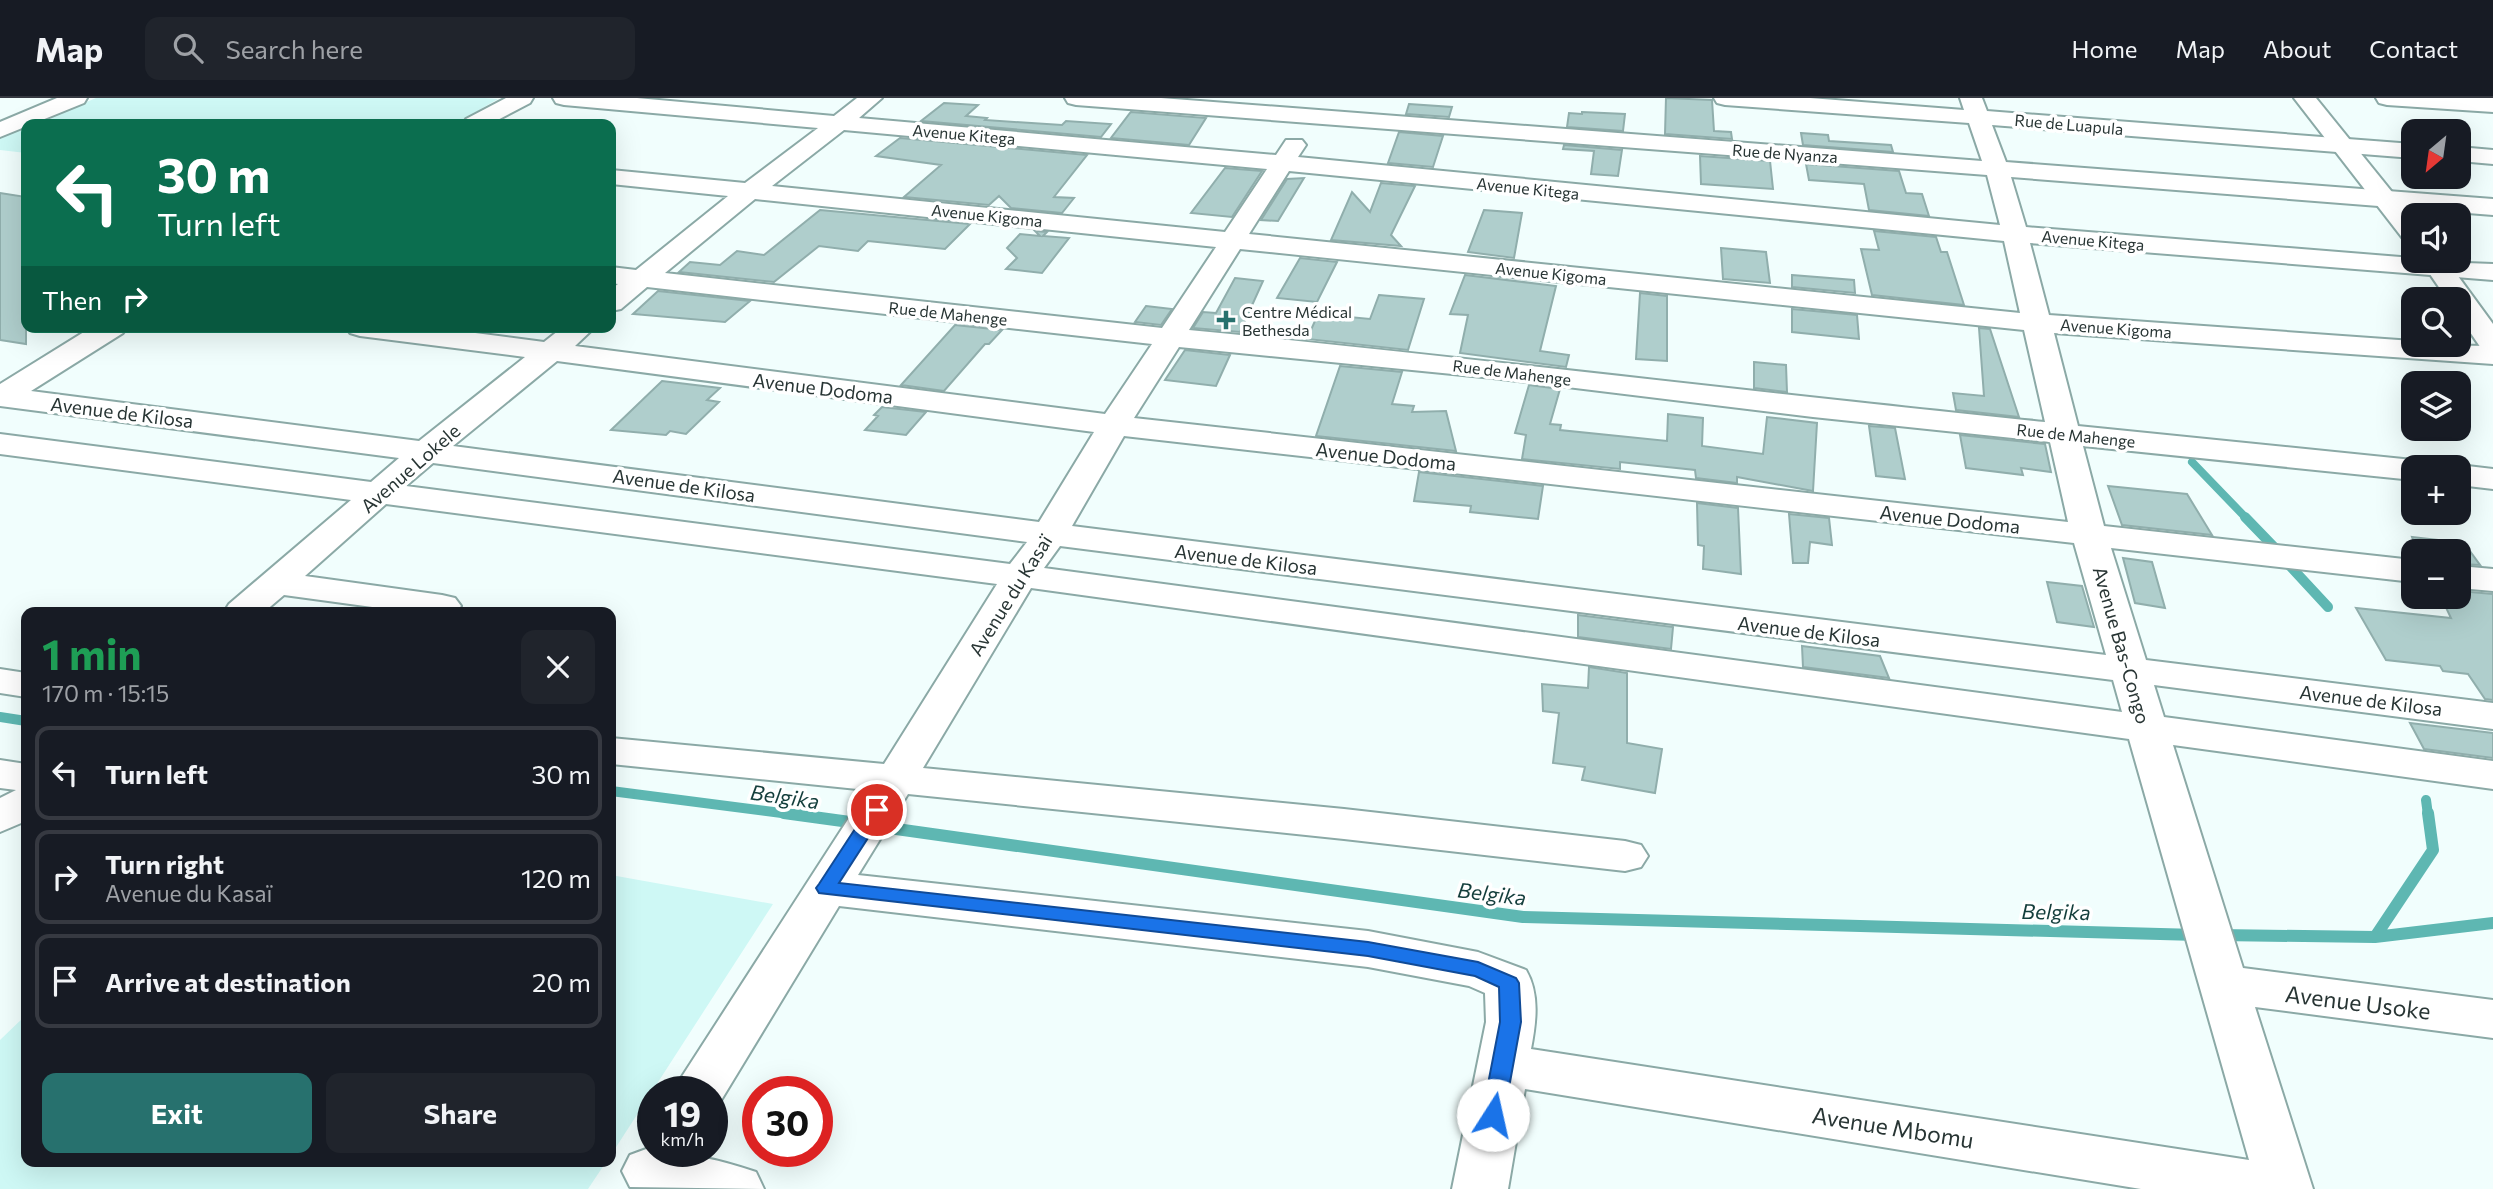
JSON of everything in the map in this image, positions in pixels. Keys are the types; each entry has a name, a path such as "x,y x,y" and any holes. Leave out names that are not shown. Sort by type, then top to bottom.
{"street":[{"path":"0,116 28,118 76,98"},
{"path":"483,119 522,98"},
{"name":"Avenue Kitega","path":"564,98 1284,163 2015,234 2401,261"},
{"path":"616,299 871,98"},
{"name":"Rue de Nyanza","path":"1076,98 1317,107 1997,169 2493,207"},
{"name":"Rue de Luapula","path":"1725,98 1976,107 2401,150"},
{"path":"2305,98 2401,220"},
{"path":"2388,98 2493,105"},
{"name":"Avenue du Kasaï","path":"708,1076 886,795 1020,576 1049,534 1169,337 1234,241 1317,107"},
{"name":"Avenue Bas-Congo","path":"1976,107 2015,234 2090,535 2132,672 2145,727 2285,1189"},
{"path":"0,130 21,121"},
{"path":"2471,155 2493,157"},
{"name":"Avenue Kigoma","path":"616,178 2038,323 2493,355"},
{"name":"Avenue Kitega","path":"2471,269 2493,272"},
{"path":"2443,273 2493,345"},
{"name":"Rue de Mahenge","path":"616,275 1169,337 1493,369 1813,408 2401,469"},
{"path":"0,396 103,333"},
{"name":"Avenue Dodoma","path":"404,333 1114,425 2401,570"},
{"name":"Avenue Lokele","path":"248,607 427,451 574,333"},
{"name":"Avenue de Kilosa","path":"0,396 1049,534 2493,716"},
{"path":"0,444 1020,576 2493,775"},
{"path":"2471,476 2493,479"},
{"path":"2471,577 2493,580"},
{"path":"279,583 442,606"},
{"path":"0,681 21,684"},
{"path":"616,752 886,795 1344,824 1625,856"},
{"path":"0,774 21,777"},
{"path":"0,817 21,805"},
{"path":"833,877 1368,949 1478,970 1509,983 1511,1022 1480,1189"},
{"name":"Avenue Usoke","path":"2221,976 2493,1019"},
{"name":"Avenue Mbomu","path":"1502,1065 2285,1189"},
{"path":"649,1171 736,1189"}],"shaded area":[{"path":"96,98 498,99 464,119 46,119"},
{"path":"21,129 21,152 0,150 0,138"},
{"path":"616,876 773,904 662,1076 637,1076 637,1115 616,1147"},
{"path":"21,1020 21,1167 603,1167 588,1189 0,1189 0,1040"}],"building":[{"path":"1666,98 1712,100 1714,131 1731,132 1732,139 1665,134"},
{"path":"944,103 978,105 966,116 987,118 985,120 1062,125 1066,121 1111,124 1101,137 921,121"},
{"path":"1409,104 1452,107 1449,117 1406,114"},
{"path":"1131,112 1206,118 1189,145 1111,138"},
{"path":"1569,113 1625,114 1623,131 1567,127"},
{"path":"1399,132 1443,136 1433,167 1388,163"},
{"path":"1801,133 1828,135 1829,141 1891,145 1893,152 1803,145"},
{"path":"900,138 1087,155 1054,197 1074,198 1062,213 1011,208 999,196 989,205 904,197 941,165 876,156"},
{"path":"1564,145 1622,150 1618,176 1591,174 1594,151 1563,149"},
{"path":"1700,156 1770,161 1773,189 1701,184"},
{"path":"1806,164 1899,171 1906,193 1922,194 1929,216 1869,210 1864,184 1809,180"},
{"path":"1225,168 1262,171 1232,217 1191,213"},
{"path":"1304,178 1278,221 1261,220 1287,179"},
{"path":"1381,183 1415,186 1391,235 1401,246 1331,240 1352,192 1370,212"},
{"path":"0,193 21,196 21,333 26,333 26,344 0,340"},
{"path":"820,210 970,224 945,249 868,241 858,251 819,246 774,282 679,272 690,262 720,265 737,251 764,255"},
{"path":"1484,210 1522,213 1514,258 1468,252"},
{"path":"1035,231 1047,232 1043,236 1069,238 1042,273 1006,269 1017,258 1007,248 1020,234 1040,236"},
{"path":"1874,231 1936,237 1941,252 1947,252 1964,305 1872,295 1861,249 1879,250"},
{"path":"1721,248 1766,252 1770,283 1723,279"},
{"path":"1300,258 1337,262 1317,302 1277,298"},
{"path":"1465,275 1556,286 1540,351 1569,355 1566,367 1460,353 1468,315 1450,314"},
{"path":"1792,275 1854,280 1855,293 1792,287"},
{"path":"1235,278 1263,281 1240,332 1193,328 1203,312 1216,313"},
{"path":"658,291 750,301 725,322 633,314"},
{"path":"1640,293 1667,296 1667,361 1636,359"},
{"path":"1379,295 1424,299 1408,350 1307,339 1318,314 1370,319"},
{"path":"1146,306 1172,309 1161,325 1135,322"},
{"path":"1792,309 1857,315 1859,339 1792,332"},
{"path":"955,325 1002,330 989,344 985,344 944,391 901,385"},
{"path":"1979,328 1990,329 2019,417 1956,410 1953,393 1984,396"},
{"path":"1185,350 1230,355 1216,386 1165,380"},
{"path":"1754,362 1786,365 1787,392 1754,388"},
{"path":"1340,366 1402,372 1392,404 1414,406 1412,412 1446,411 1456,451 1316,436"},
{"path":"662,381 720,388 707,400 719,402 686,434 670,431 666,435 611,430"},
{"path":"1529,385 1560,389 1550,424 1561,425 1560,430 1667,441 1668,414 1703,418 1702,446 1763,454 1767,417 1817,423 1813,491 1737,477 1737,483 1696,478 1695,470 1620,462 1620,469 1522,459 1526,435 1515,433"},
{"path":"882,407 926,412 906,435 865,430 878,416 874,415"},
{"path":"1869,426 1895,428 1905,479 1876,476"},
{"path":"1960,435 2045,444 2051,472 2021,468 2023,475 1966,468"},
{"path":"1419,472 1543,486 1538,519 1470,512 1471,506 1414,501"},
{"path":"2108,486 2187,494 2212,535 2122,525"},
{"path":"1697,503 1738,508 1741,574 1703,569 1704,546 1698,545"},
{"path":"1789,514 1829,518 1832,545 1810,542 1808,563 1793,563"},
{"path":"2471,553 2480,565 2471,565"},
{"path":"2123,558 2152,562 2165,608 2135,603"},
{"path":"2047,582 2082,586 2094,627 2057,622"},
{"path":"2471,592 2493,594 2493,700 2485,699 2468,674 2443,671 2440,666 2386,660 2356,608 2451,618 2447,609 2471,609"},
{"path":"1578,615 1673,627 1671,649 1578,637"},
{"path":"1802,646 1880,656 1889,678 1803,667"},
{"path":"1589,667 1627,673 1627,743 1662,749 1655,793 1582,780 1585,767 1553,763 1559,713 1543,711 1542,684 1588,688"},
{"path":"2410,723 2493,733 2493,758 2424,749"}],"waterway":[{"path":"2192,462 2247,519"},
{"path":"2245,517 2274,547"},
{"path":"2289,565 2328,607"},
{"name":"Belgika","path":"0,717 21,720"},
{"name":"Belgika","path":"616,792 797,815"},
{"path":"2426,800 2428,815"},
{"name":"Belgika","path":"784,813 857,823"},
{"path":"2375,937 2433,850 2428,813"},
{"name":"Belgika","path":"875,826 1523,917 2197,935"},
{"path":"2375,937 2493,923"},
{"name":"Belgika","path":"2219,935 2375,937"}],"place":[{"name":"Centre Médical Bethesda","path":"1226,320"}],"route":[{"path":"877,810 826,888 1368,949 1478,970 1509,983 1511,1022 1493,1115"}]}
